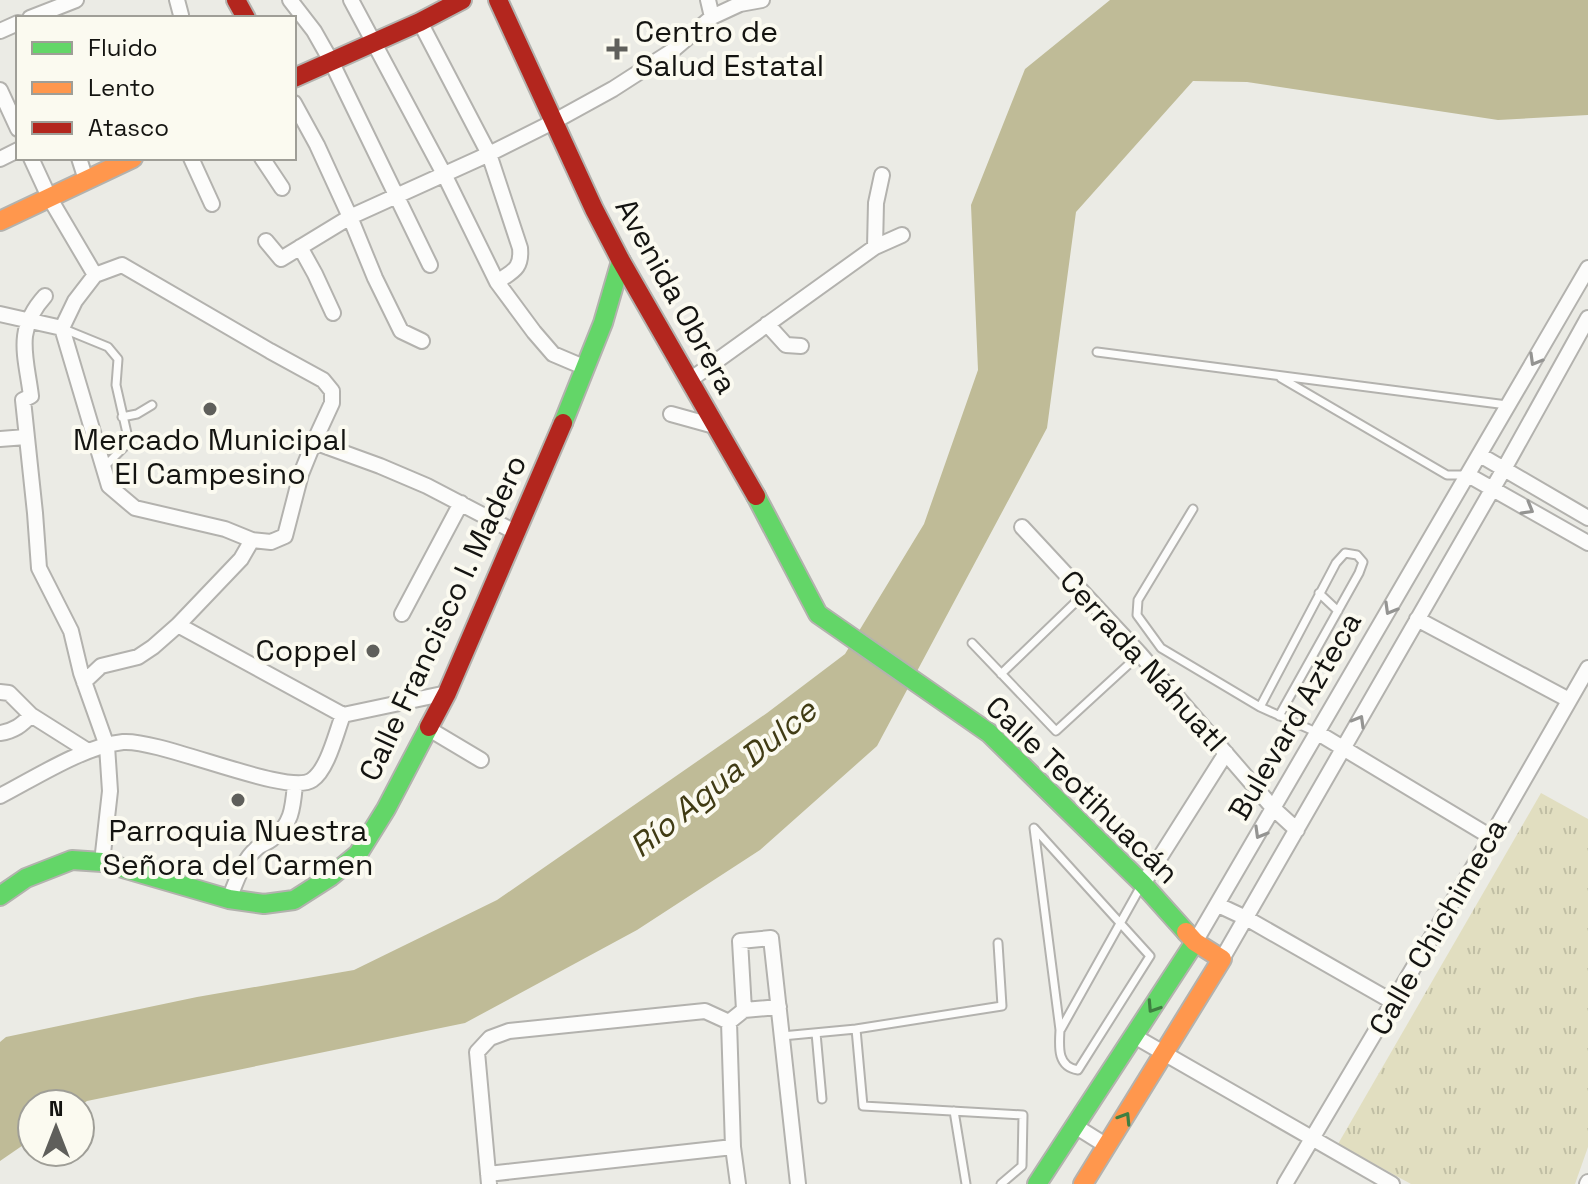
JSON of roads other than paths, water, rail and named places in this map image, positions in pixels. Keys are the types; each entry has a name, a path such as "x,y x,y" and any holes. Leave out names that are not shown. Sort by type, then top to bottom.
{"street":[{"path":"37,16 76,0"},
{"path":"290,0 314,31 331,61 430,265"},
{"path":"351,0 444,174 497,282 553,354 586,368"},
{"path":"296,77 462,0"},
{"name":"Avenida Obrera","path":"498,0 621,261 773,525 818,614"},
{"path":"708,0 712,17"},
{"path":"266,241 281,259 350,217 489,154 613,89 672,51 712,17 740,4 762,0"},
{"path":"420,22 489,154 520,248 521,260 517,268 497,282"},
{"path":"0,90 16,125"},
{"path":"296,107 317,145 401,331 422,341"},
{"path":"32,160 49,197 95,275"},
{"path":"80,160 86,180"},
{"path":"0,221 129,160"},
{"path":"192,160 212,204"},
{"path":"263,160 282,188"},
{"path":"875,247 876,203 882,175"},
{"path":"690,380 875,247 902,235"},
{"path":"300,247 333,313"},
{"name":"Calle Francisco I. Madero","path":"0,896 26,878 72,860 102,862 229,899 264,904 294,900 358,854 386,809 447,693 586,368 621,261"},
{"path":"122,265 323,380 332,391 332,403 301,474 285,536 271,542 252,540 225,529 135,508 109,486 62,328 75,301 95,275 122,265"},
{"name":"Bulevard Azteca","path":"1037,1184 1218,905 1588,268"},
{"path":"45,296 28,319 24,339 31,396 23,400 39,568 71,631 84,682 107,746 110,791 102,862"},
{"path":"0,314 62,328"},
{"name":"Bulevard Azteca","path":"1083,1184 1246,918 1504,469 1583,338 1588,318"},
{"path":"767,324 786,345 801,346"},
{"path":"1556,324 1583,338"},
{"path":"671,414 718,427"},
{"path":"0,439 26,437"},
{"path":"314,442 380,466 515,532"},
{"path":"1480,455 1588,518"},
{"path":"1468,475 1588,543"},
{"path":"402,614 461,503"},
{"name":"Cerrada Náhuatl","path":"1022,527 1140,654 1274,809 1297,830"},
{"path":"84,682 101,666 138,657 153,647 241,559 252,540"},
{"path":"1405,584 1429,599"},
{"name":"Calle Teotihuacán","path":"818,614 989,733 1143,884 1195,942 1222,959"},
{"path":"1417,619 1569,700"},
{"path":"178,625 343,715 447,693"},
{"path":"1376,634 1401,649"},
{"name":"Calle Chichimeca","path":"1285,1184 1588,668"},
{"path":"0,692 9,693 31,715 88,751"},
{"path":"0,733 14,729 31,715"},
{"path":"0,796 88,751 122,742 147,744 295,784 310,782 322,770 343,715"},
{"path":"429,729 481,760"},
{"path":"1318,733 1491,837"},
{"path":"1143,884 1226,753"},
{"path":"229,899 243,866 255,850 285,827 292,813 295,784"},
{"path":"1218,905 1393,1002"},
{"path":"744,1010 740,941 771,938 798,1184"},
{"path":"729,1022 744,1010 779,1007"},
{"path":"729,1022 705,1011 509,1031 490,1038 477,1052 489,1179 733,1147"},
{"path":"729,1022 733,1147 738,1184"},
{"path":"1134,1036 1392,1184"},
{"path":"1075,1126 1107,1146"}],"lane":[{"path":"62,328 108,347 118,359 116,385 129,442 104,468"},
{"path":"1097,352 1509,405"},
{"path":"1276,375 1447,475 1468,475"},
{"path":"122,417 137,414 152,405"},
{"path":"1193,509 1138,600 1137,615 1161,648 1260,707 1318,733"},
{"path":"1260,707 1336,563 1345,553 1357,555 1363,562 1359,573 1279,716"},
{"path":"1319,593 1338,611"},
{"path":"1001,674 1084,594"},
{"path":"972,643 1056,731 1140,654"},
{"path":"1034,828 1150,956 1078,1070 1069,1069 1063,1063 1059,1053 1060,1030 1034,828"},
{"path":"1060,1030 1143,884"},
{"path":"782,1036 856,1029 1002,1006 998,943"},
{"path":"856,1029 863,1106 1023,1115 1022,1166 1001,1184"},
{"path":"816,1033 822,1099"},
{"path":"954,1111 966,1184"}],"water":[{"name":"Río Agua Dulce","path":"1110,0 1588,0 1588,115 1498,120 1247,82 1193,81 1076,212 1047,428 877,746 760,850 637,930 465,1023 96,1099 96,1088 16,1088 16,1150 0,1161 0,1042 6,1037 197,997 354,970 497,900 767,713 845,654 924,524 978,370 971,205 1025,69"}],"place":[{"name":"Centro de Salud Estatal","path":"617,49"},
{"name":"Mercado Municipal El Campesino","path":"210,409"},
{"name":"Coppel","path":"373,651"},
{"name":"Parroquia Nuestra Señora del Carmen","path":"238,800"}]}
